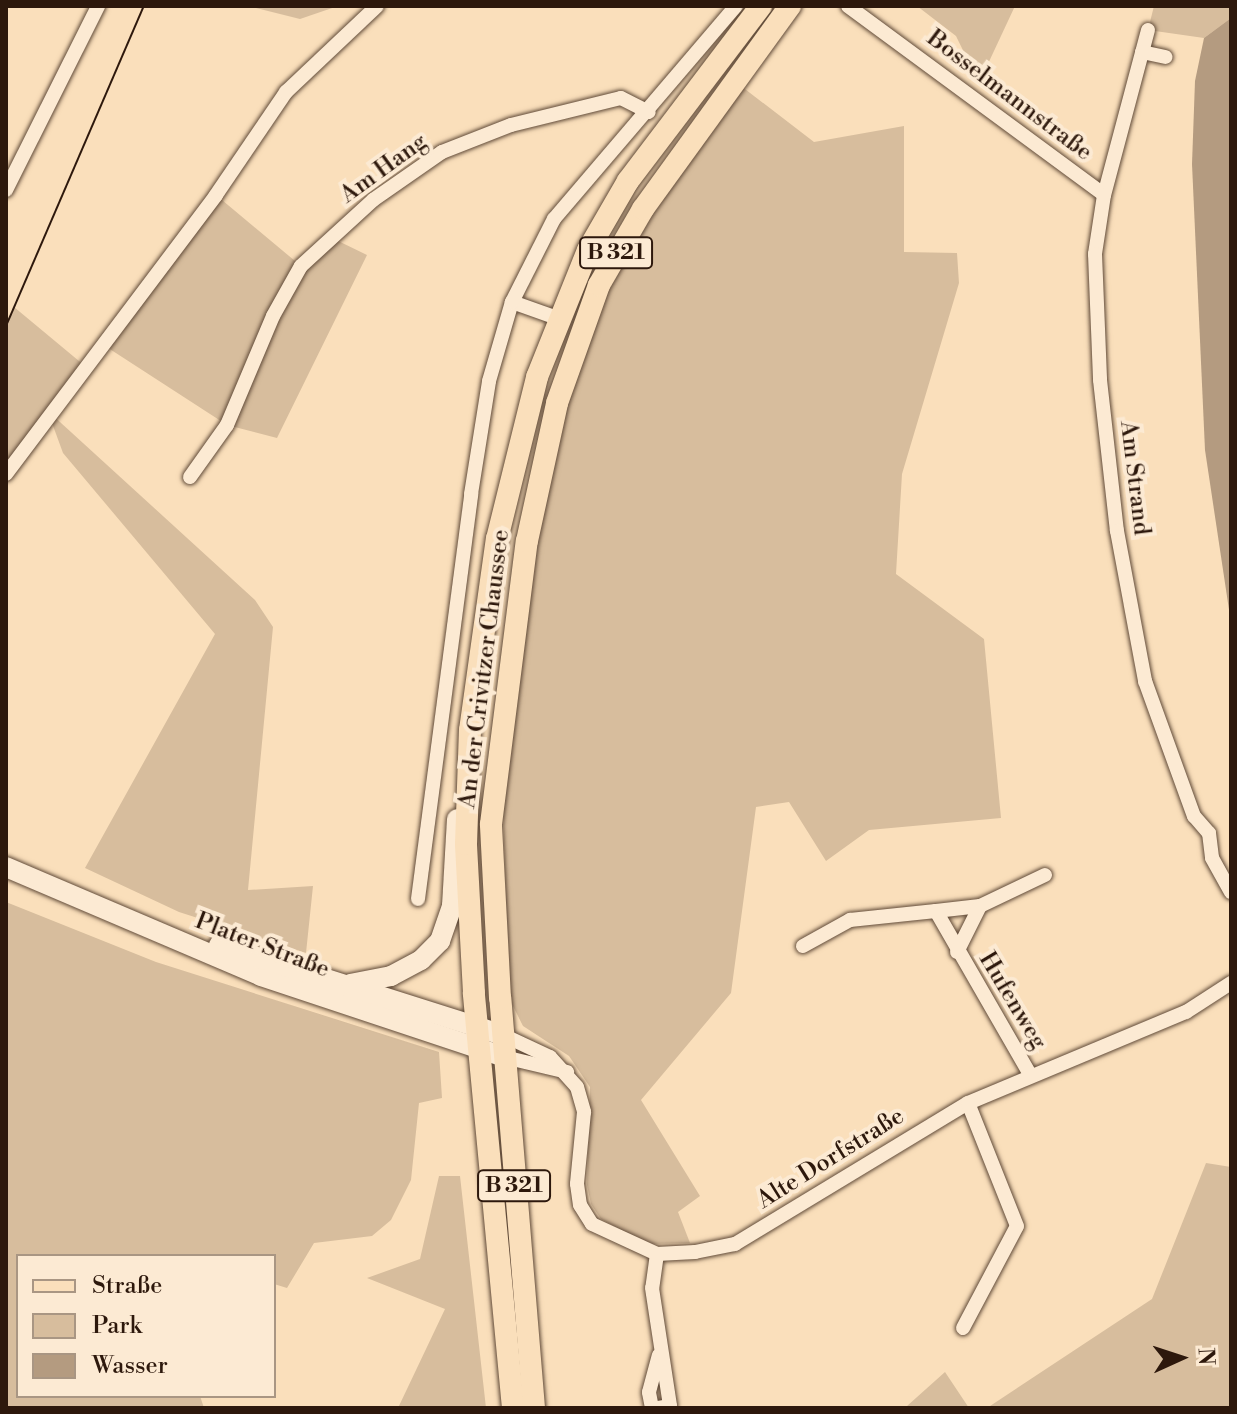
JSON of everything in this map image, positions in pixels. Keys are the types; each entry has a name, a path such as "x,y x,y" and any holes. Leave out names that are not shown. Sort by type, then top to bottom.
{"main road":[{"name":"An der Crivitzer Chaussee","path":"513,1408 479,1038 467,790 482,625 508,482 557,318 628,181 761,6"},
{"name":"An der Crivitzer Chaussee","path":"534,1408 492,867 494,770 527,541 557,403 582,323 619,249 790,6"}],"street":[{"path":"6,190 98,6"},
{"path":"6,474 216,195 286,92 377,6"},
{"path":"649,112 736,6"},
{"name":"Bosselmannstraße","path":"848,6 1104,195"},
{"name":"Am Strand","path":"1148,30 1104,195 1095,254 1096,329 1127,591 1161,732 1231,892"},
{"path":"1142,52 1165,57"},
{"name":"Am Hang","path":"190,477 227,425 273,316 301,266 373,200 442,152 511,125 621,98 649,112"},
{"name":"An der Crivitzer Chaussee","path":"418,899 473,480 489,381 512,302 554,219 649,112"},
{"path":"512,302 557,318"},
{"name":"B 321","path":"343,985 370,982 415,964 432,952 447,924 464,721 482,625"},
{"name":"Plater Straße","path":"6,853 212,942 343,985 479,1038"},
{"name":"Plater Straße","path":"6,867 261,976 504,1046"},
{"path":"803,946 850,920 980,906 1045,875"},
{"name":"Hufenweg","path":"957,952 980,906"},
{"name":"Hufenweg","path":"936,911 1029,1073"},
{"name":"Alte Dorfstraße","path":"657,1254 735,1244 968,1103 1029,1073 1186,1012 1231,983"},
{"path":"504,1046 568,1072"},
{"path":"504,1046 542,1052 568,1072 583,1101 577,1184 584,1213 599,1228 657,1254 652,1288 670,1406 658,1408"},
{"path":"963,1328 1017,1226 968,1103"},
{"path":"652,1408 649,1392 661,1351"}],"green space":[{"path":"248,6 338,6 300,19"},
{"path":"917,6 1015,6 979,83 956,36"},
{"path":"1154,6 1231,6 1231,18 1204,38 1148,30"},
{"path":"741,86 814,142 904,126 904,252 957,253 959,283 902,474 896,574 984,639 1001,818 869,830 826,861 789,802 756,807 731,993 641,1100 700,1196 678,1212 690,1243 647,1244 601,1219 591,1204 587,1185 590,1087 569,1056 523,1026 509,998 503,808 514,683 549,464 590,328 626,254"},
{"path":"216,195 301,266 330,237 367,255 277,438 227,425 102,344"},
{"path":"14,307 85,366 49,412 255,600 273,627 248,890 313,886 306,953 179,912 85,868 215,634 63,453 48,412 6,474 6,326"},
{"path":"6,902 156,962 439,1052 442,1098 419,1103 411,1180 391,1220 372,1236 314,1243 287,1288 276,1285 276,1254 16,1254 16,1398 201,1398 204,1408 6,1408"},
{"path":"1206,1163 1231,1167 1231,1408 987,1408 1152,1299"},
{"path":"439,1176 460,1176 486,1408 398,1408 445,1309 367,1278 420,1259"},
{"path":"945,1372 969,1408 902,1408 907,1406"}],"water":[{"path":"1231,18 1231,623 1205,450 1192,164 1195,81 1204,38"}],"tram line":[{"path":"6,326 144,6"}]}
